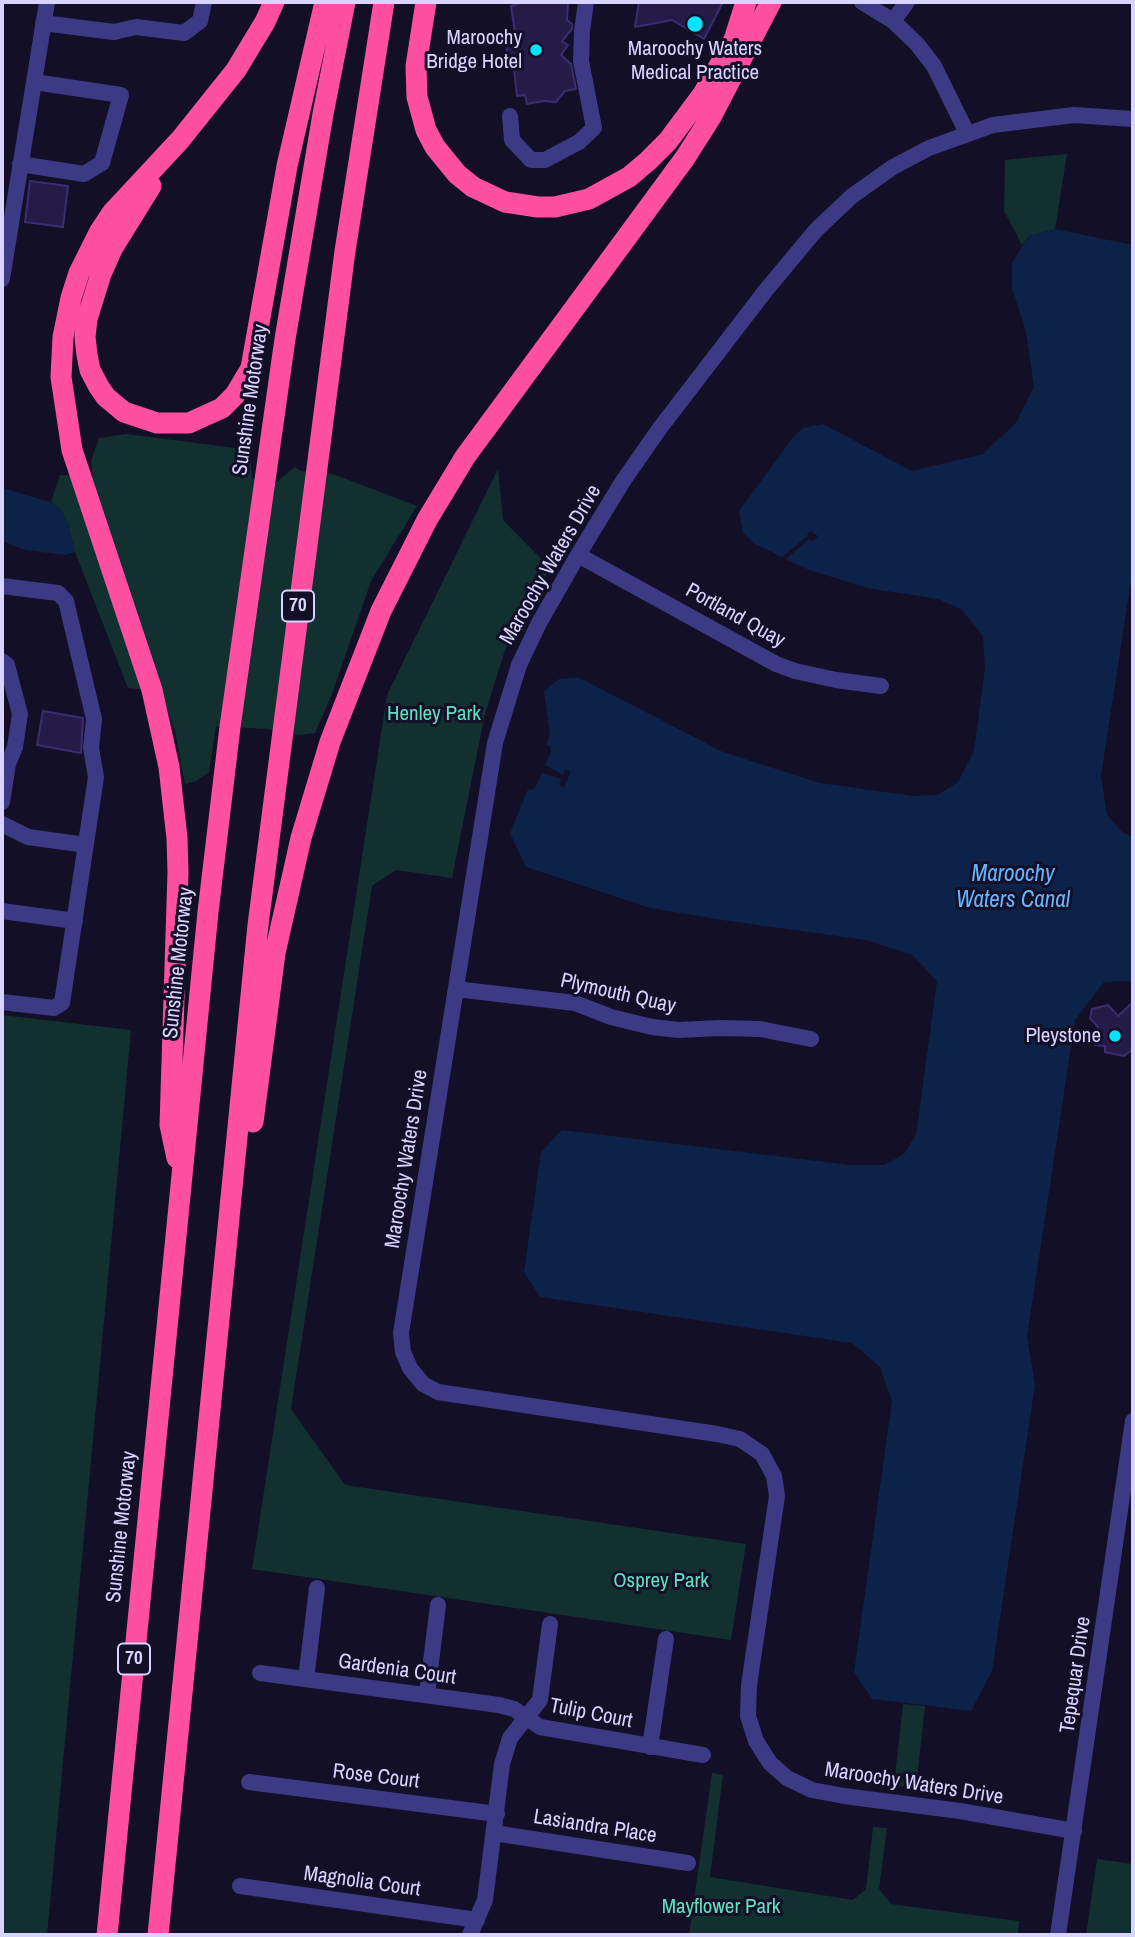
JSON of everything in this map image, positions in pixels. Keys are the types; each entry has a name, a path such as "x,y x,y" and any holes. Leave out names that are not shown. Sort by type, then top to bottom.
{"highway":[{"path":"181,1177 170,1125 178,872 169,767 152,690 72,450 61,377 66,319 75,285 89,250 112,213 180,140 236,70 274,2"},
{"path":"180,140 112,249 92,299 85,337 90,370 106,397 124,412 141,419 173,424 189,423 222,408 235,395 251,368 287,166 325,2"},
{"name":"Sunshine Motorway","path":"107,1935 181,1177 226,754 285,339 345,2"},
{"name":"70","path":"158,1935 258,925 345,251 383,2"},
{"path":"426,2 416,66 416,97 426,130 435,147 457,174 473,187 505,201 538,207 555,207 589,199 629,177 648,161 674,134 704,94 734,40 746,2"},
{"path":"230,1212 248,1157 275,954 301,838 330,741 381,611 427,520 465,457 685,158 711,117 771,2"}],"street":[{"path":"2,279 47,2"},
{"path":"43,23 114,32 136,27 184,33 200,21 204,2"},
{"path":"510,116 512,140 531,160 545,160 579,142 594,128 582,61 586,2"},
{"path":"862,2 894,21 917,44 934,66 967,133"},
{"path":"894,21 907,2"},
{"path":"20,164 84,174 102,163 121,95 34,82"},
{"name":"Maroochy Waters Drive","path":"1074,1831 960,1811 812,1790 786,1778 770,1763 756,1741 748,1716 749,1685 777,1496 775,1476 762,1454 740,1439 717,1434 438,1392 423,1384 410,1368 403,1352 401,1333 495,743 519,665 539,623 578,555 623,481 660,428 766,290 816,230 852,196 892,167 967,133 1013,121 1074,115 1133,119"},
{"name":"Portland Quay","path":"578,555 776,664 836,680 881,686"},
{"path":"2,586 58,593 66,601 94,719 91,748 96,777 62,1003 54,1008 2,1002"},
{"path":"2,661 7,665 20,714 2,802"},
{"path":"2,824 28,837 86,845"},
{"path":"2,911 75,921"},
{"name":"Plymouth Quay","path":"456,989 575,1003 611,1017 652,1027 678,1030 760,1029 811,1040"},
{"name":"Tepequar Drive","path":"1058,1935 1133,1422"},
{"path":"306,1679 317,1588"},
{"path":"428,1694 438,1605"},
{"path":"470,1935 485,1900 502,1764 510,1738 540,1700 550,1624"},
{"path":"650,1747 666,1639"},
{"name":"Gardenia Court","path":"260,1673 428,1694 514,1709 527,1717"},
{"name":"Tulip Court","path":"527,1717 540,1727 703,1755"},
{"name":"Rose Court","path":"249,1782 497,1814"},
{"name":"Lasiandra Place","path":"495,1833 688,1863"},
{"name":"Magnolia Court","path":"240,1886 477,1920"}],"green space":[{"path":"1067,154 1055,229 1029,236 1022,245 1004,211 1005,160"},
{"path":"127,434 235,448 250,455 252,479 275,483 295,467 301,471 333,474 417,506 371,581 332,694 315,733 299,735 267,729 216,726 209,772 196,781 185,784 175,731 161,691 128,688 75,552 68,524 60,509 51,502 60,475 93,477 91,461 99,438"},
{"path":"498,469 503,520 550,568 505,650 485,714 452,878 396,870 372,886 291,1409 345,1485 746,1544 731,1640 252,1569 387,695"},
{"path":"2,1015 131,1030 47,1935 2,1935"},
{"path":"903,1704 925,1706 916,1788 894,1785"},
{"name":"Mayflower Park","path":"712,1773 723,1775 710,1877 853,1900 866,1889 873,1827 887,1828 879,1889 891,1904 1019,1921 1018,1935 689,1935"},
{"path":"1097,1859 1133,1864 1133,1935 1086,1935"}],"water":[{"name":"Maroochy Waters Canal","path":"1055,229 1133,245 1133,568 1101,776 1107,815 1123,833 1133,837 1133,981 1104,982 1075,1020 1027,1337 1035,1385 992,1671 971,1711 872,1699 854,1672 892,1401 880,1367 852,1343 540,1297 524,1272 541,1152 562,1130 850,1165 884,1165 904,1154 916,1135 937,981 912,955 866,940 650,908 526,867 510,833 550,735 544,691 559,679 578,677 723,752 820,783 914,796 938,795 958,782 974,751 985,668 983,636 962,610 938,599 867,588 809,570 755,544 743,532 739,511 794,436 803,428 823,424 912,471 983,454 1016,423 1034,387 1026,332 1012,288 1012,263 1029,236"},
{"path":"2,488 50,502 60,509 68,524 75,552 65,555 25,550 2,541"}],"pier":[{"path":"810,531 818,536 813,542 809,539 785,560 781,558 806,537"},
{"path":"544,743 550,746 551,752 545,765 563,775 565,769 571,771 564,788 559,785 561,779 542,773 535,788 525,788"}],"building":[{"name":"Maroochy Bridge Hotel","path":"523,2 568,2 567,20 572,24 572,29 562,41 568,45 561,55 571,64 576,89 565,91 556,102 527,104 525,95 517,96 513,60 508,61 506,42 516,39 511,6"},
{"name":"Maroochy Waters Medical Practice","path":"639,2 723,2 704,39 672,20 635,27"},
{"path":"30,181 68,186 63,227 25,222"},
{"path":"43,711 83,718 81,753 37,745"},
{"name":"Pleystone","path":"1133,1002 1133,1049 1124,1056 1105,1052 1105,1046 1095,1045 1098,1027 1090,1018 1092,1009 1108,1005 1118,1016"}],"place":[{"name":"Maroochy Waters Medical Practice","path":"695,24"},
{"name":"Maroochy Bridge Hotel","path":"536,50"},
{"name":"Pleystone","path":"1115,1036"}],"park label":[{"name":"Henley Park","path":"434,714"},
{"name":"Osprey Park","path":"661,1581"}]}
